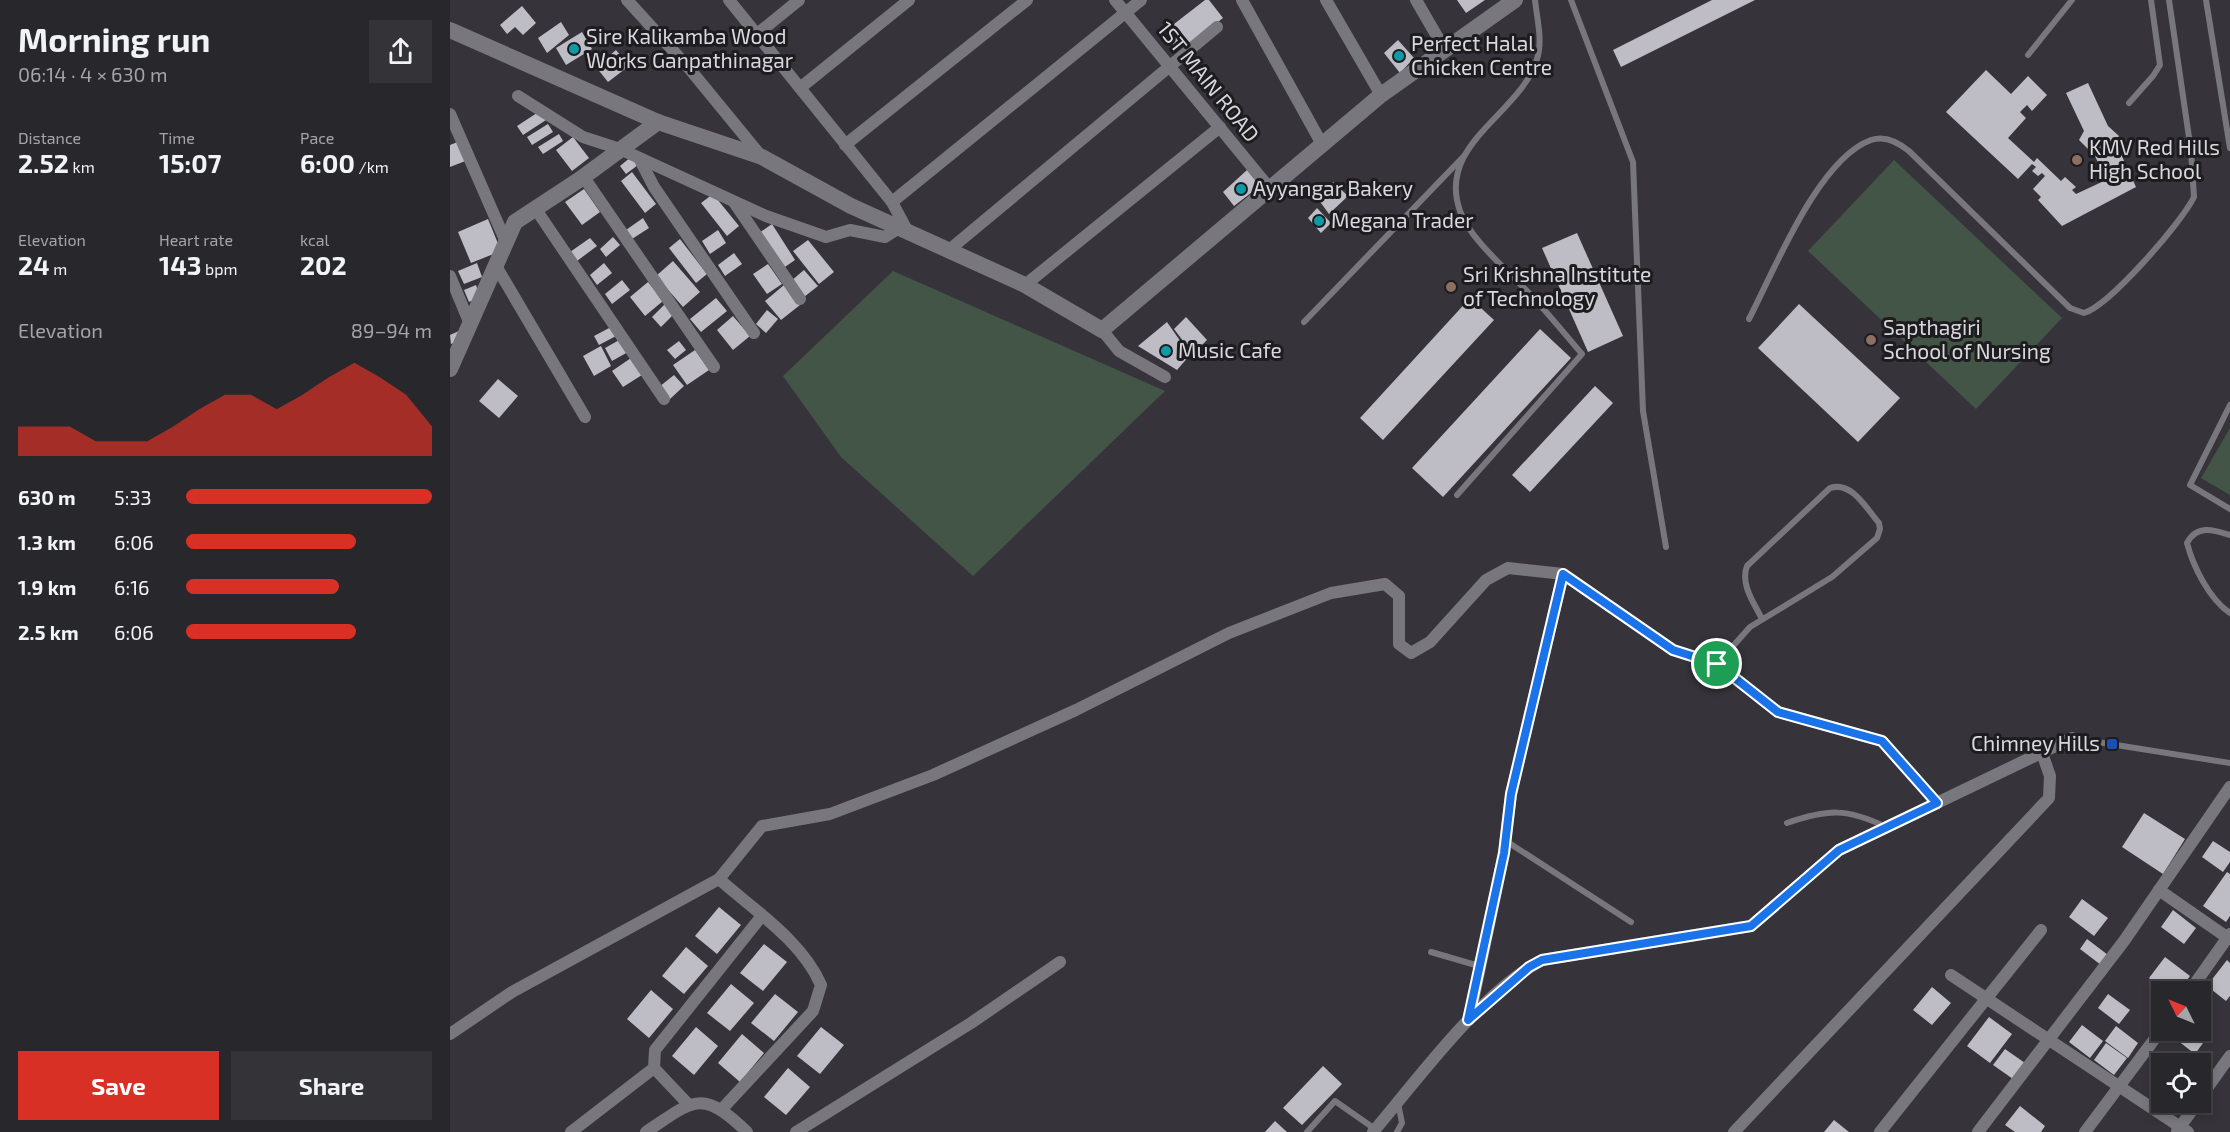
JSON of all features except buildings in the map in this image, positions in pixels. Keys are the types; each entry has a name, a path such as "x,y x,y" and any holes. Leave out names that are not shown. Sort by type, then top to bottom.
{"street":[{"path":"627,0 688,67 762,157"},
{"path":"729,0 892,202 904,230"},
{"path":"756,35 799,0"},
{"path":"800,88 909,0"},
{"path":"845,145 1027,0"},
{"name":"1ST MAIN ROAD","path":"1115,0 1271,190"},
{"path":"892,202 1141,0"},
{"path":"1242,0 1323,146"},
{"path":"1326,0 1381,95"},
{"path":"1416,0 1445,50"},
{"path":"1102,330 1381,95 1515,0"},
{"path":"949,250 1217,27"},
{"path":"450,30 658,122 762,157 851,206 1025,285 1102,330 1119,351 1165,377"},
{"path":"518,96 583,137 620,149 766,216 825,237 850,230 885,237 904,230"},
{"path":"450,114 506,242"},
{"path":"450,369 515,222 658,122"},
{"path":"1025,285 1220,127"},
{"path":"639,158 654,188 754,333"},
{"path":"583,176 714,367"},
{"path":"734,201 800,299"},
{"path":"535,208 664,399"},
{"path":"496,266 585,417"},
{"path":"450,276 470,324"},
{"path":"450,1034 512,992 719,879 762,826 830,814 933,775 1076,710 1229,633 1331,593 1385,584 1399,596 1399,644 1411,653 1430,642 1485,580 1508,568 1563,574 1673,650 1717,664 1778,712 1882,741 1937,803"},
{"path":"1468,1020 1506,841 1511,794 1563,574"},
{"path":"1374,1130 1468,1020 1529,967 1542,960 1751,926 1839,850 2072,738"},
{"path":"1734,1132 2049,798 2050,776 2043,753"},
{"path":"1978,1132 2124,941 2230,787"},
{"path":"719,879 800,951 815,971 821,985 813,1011 722,1109"},
{"path":"2159,890 2229,936 2197,981"},
{"path":"688,1104 654,1068 655,1050 761,917"},
{"path":"1880,1132 1984,998 2041,930"},
{"path":"796,1132 971,1023 1060,962"},
{"path":"1951,975 2182,1130 2192,1113"},
{"path":"2085,1132 2153,1041"},
{"path":"2211,1083 2230,1056"},
{"path":"571,1132 654,1068"},
{"path":"646,1132 688,1104 704,1102 722,1109 747,1132"}],"lane":[{"path":"1457,495 1582,354 1479,239 1460,213 1456,178 1466,154 1481,131 1529,78 1538,58 1539,33 1535,0"},
{"path":"1571,0 1633,162 1643,411 1666,547"},
{"path":"2028,55 2072,0"},
{"path":"2129,103 2153,76 2160,64 2151,0"},
{"path":"1749,319 1815,192 1855,150 1870,140 1884,138 1909,150 2070,309 2084,312 2096,307 2152,252 2194,197 2191,151 2169,0"},
{"path":"2206,0 2230,148"},
{"path":"1304,322 1466,154"},
{"path":"2230,405 2190,485 2230,509"},
{"path":"1717,664 1735,641 1762,619 1832,577 1877,538 1879,523 1849,488 1839,485 1830,488 1747,566 1744,574 1746,582 1762,619"},
{"path":"2230,535 2208,529 2200,530 2191,536 2187,543 2209,589 2230,613"},
{"path":"2072,738 2230,763"},
{"path":"1787,823 1824,812 1836,811 1866,818 1886,827"},
{"path":"1506,841 1631,922"},
{"path":"1431,952 1479,966"},
{"path":"1307,1132 1335,1101 1374,1130"},
{"path":"1397,1132 1402,1123 1398,1103"}],"green space":[{"path":"1894,160 2062,318 1976,409 1808,251"},
{"path":"893,271 1165,391 973,576 841,457 783,376"},
{"path":"2230,428 2230,495 2201,478"}],"place":[{"name":"Sire Kalikamba Wood Works Ganpathinagar","path":"574,49"},
{"name":"Perfect Halal Chicken Centre","path":"1399,56"},
{"name":"KMV Red Hills High School","path":"2077,160"},
{"name":"Ayyangar Bakery","path":"1241,189"},
{"name":"Megana Trader","path":"1319,221"},
{"name":"Sri Krishna Institute of Technology","path":"1451,287"},
{"name":"Sapthagiri School of Nursing","path":"1871,340"},
{"name":"Music Cafe","path":"1166,351"},
{"name":"Chimney Hills","path":"2112,744"}],"route":[{"path":"1563,574 1673,650 1717,664 1778,712 1882,741 1937,803 1839,850 1751,926 1542,960 1529,967 1468,1020 1504,853 1511,794 1563,574"}]}
